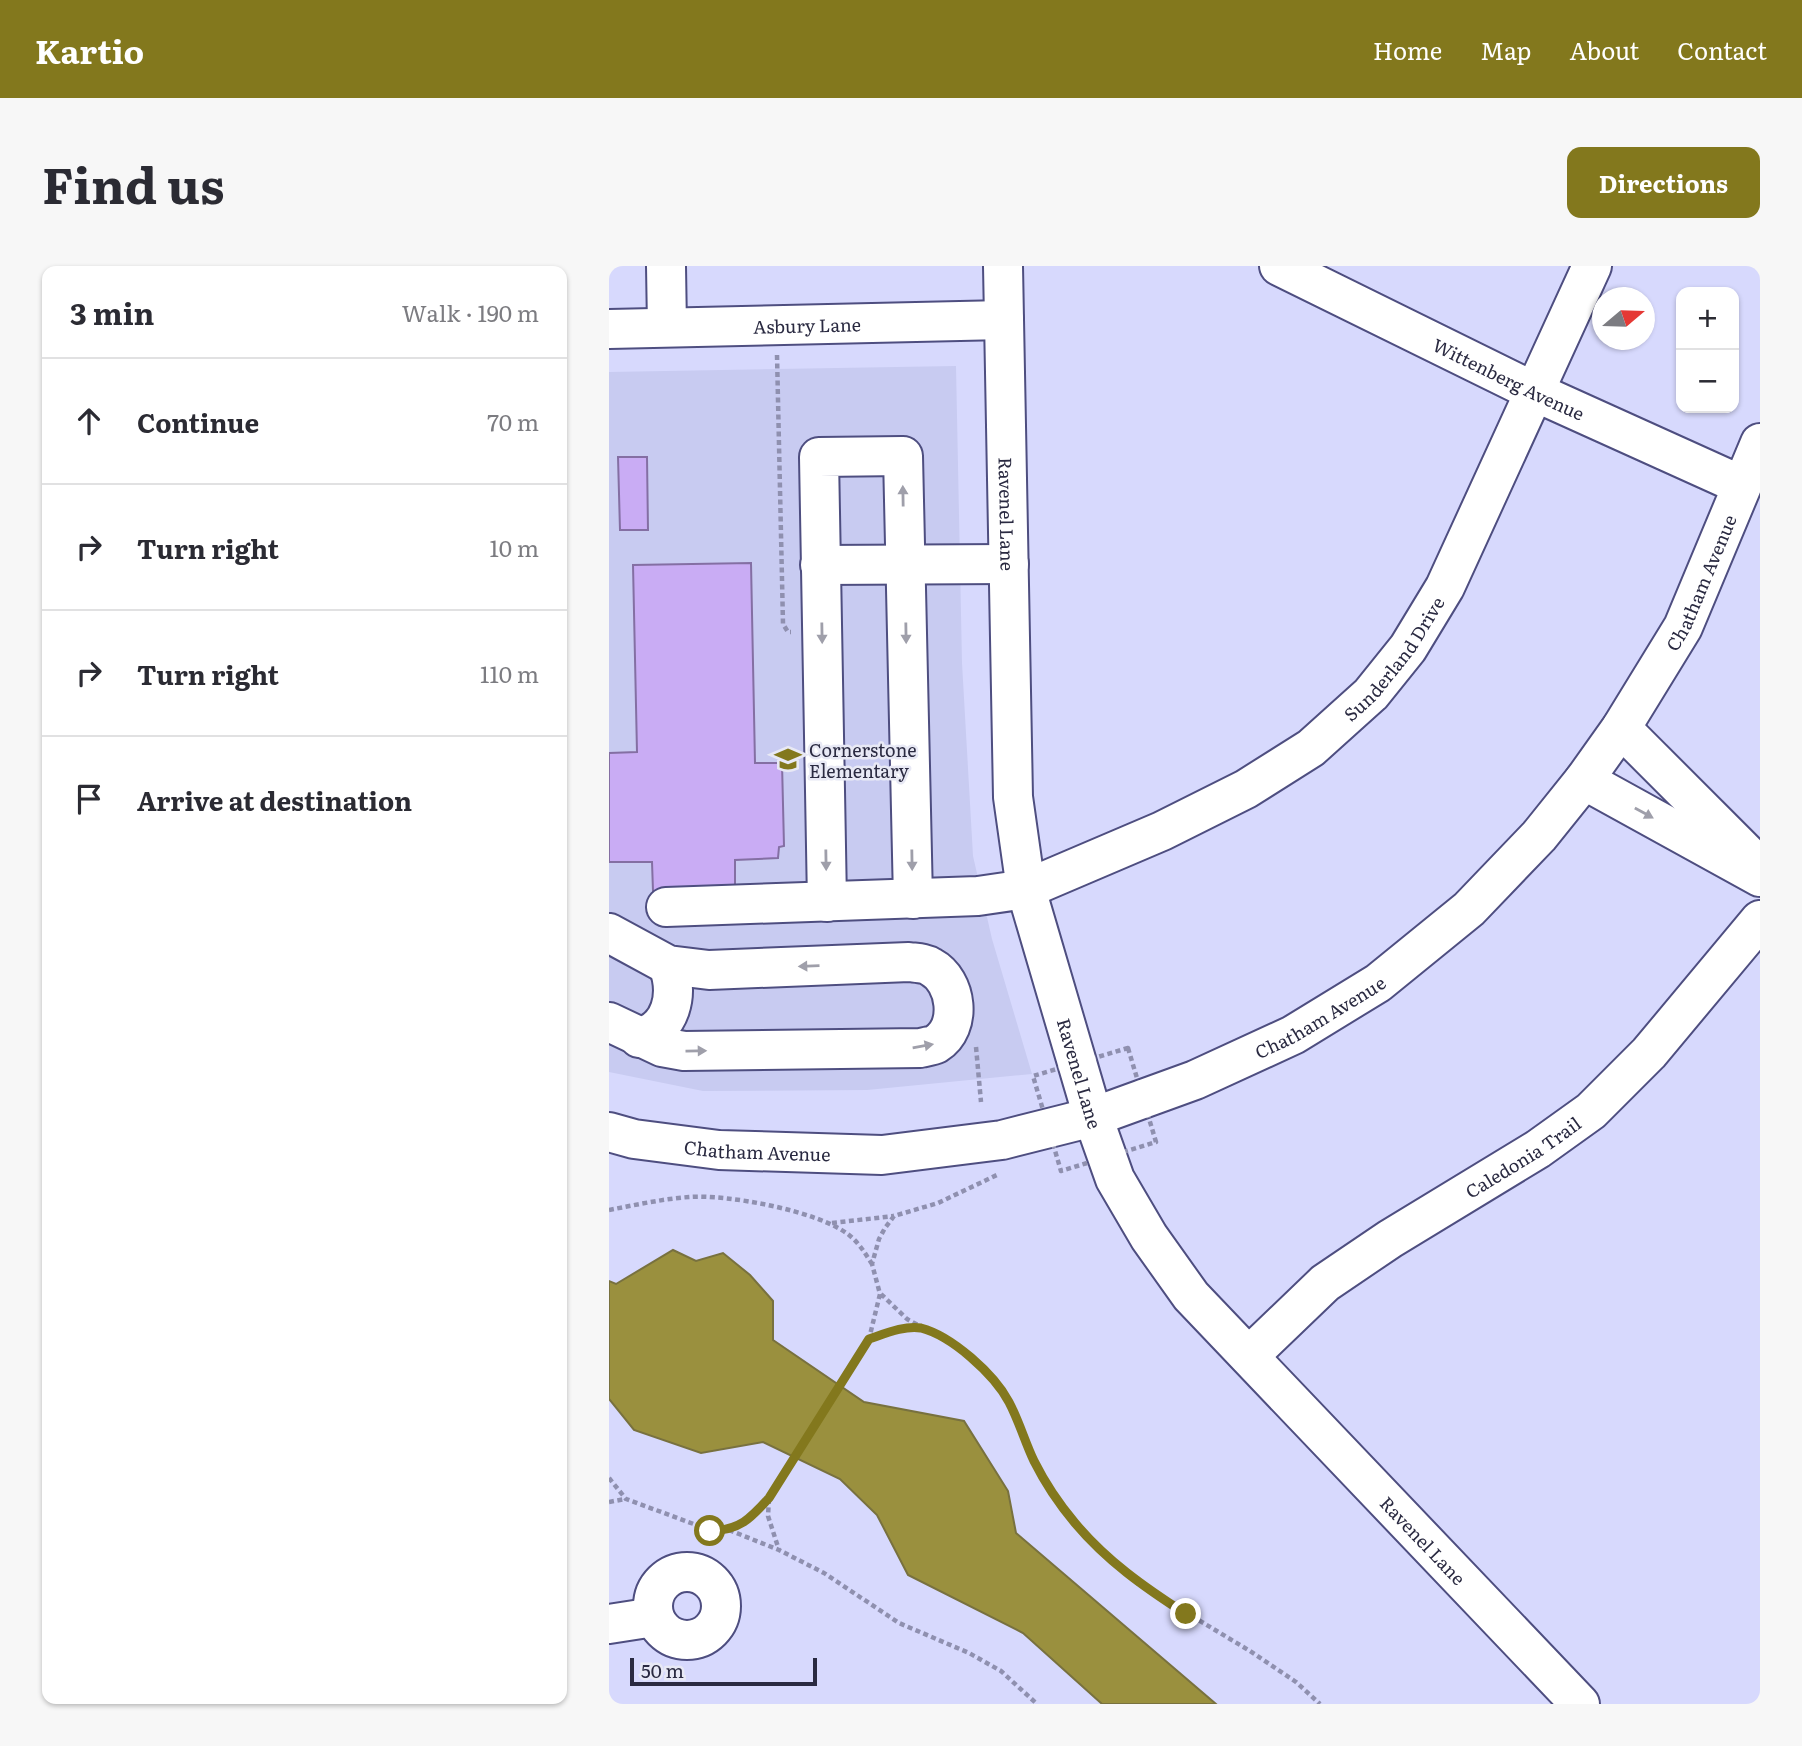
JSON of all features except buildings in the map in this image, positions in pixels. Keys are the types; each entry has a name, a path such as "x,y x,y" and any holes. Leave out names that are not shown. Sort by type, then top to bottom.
{"street":[{"path":"666,266 667,327"},
{"name":"Ravenel Lane","path":"1003,266 1013,797 1026,889 1093,1117 1115,1179 1149,1237 1191,1296 1580,1704"},
{"name":"Wittenberg Avenue","path":"1279,266 1534,391 1741,485"},
{"name":"Sunderland Drive","path":"666,907 978,896 1026,889 1162,831 1247,789 1311,748 1371,694 1408,648 1445,587 1592,266"},
{"name":"Asbury Lane","path":"609,329 1004,320"},
{"name":"Chatham Avenue","path":"609,1132 634,1139 719,1150 882,1155 1002,1140 1093,1117 1195,1080 1293,1035 1377,983 1469,909 1539,836 1584,780 1621,728 1683,627 1760,443"},
{"path":"827,902 819,457 903,456 913,899"},
{"path":"820,565 1009,564"},
{"path":"1621,728 1760,867"},
{"path":"1584,780 1760,877"},
{"name":"Caledonia Trail","path":"1249,1356 1325,1283 1390,1239 1538,1149 1591,1111 1649,1053 1760,920"},
{"path":"609,933 668,965 709,970 909,962 929,965 939,972 950,988 954,1002 954,1016 947,1031 937,1043 919,1048 684,1051 661,1047 624,1030"},
{"path":"624,1030 650,1034 663,1023 674,993 668,965"},
{"path":"609,1624 655,1617"}],"path":[{"path":"1044,1161 1057,1157"},
{"path":"831,1224 894,1216 938,1203 1009,1171"},
{"path":"609,1210 691,1197 741,1200 831,1224 848,1233 872,1264 880,1294 895,1310 920,1328 965,1351 991,1377 1008,1400 1034,1461 1052,1493 1102,1552 1137,1583 1251,1651 1296,1682 1320,1704"},
{"path":"872,1264 879,1239 894,1216"},
{"path":"729,1530 753,1516 769,1498 844,1381 869,1339 880,1294"},
{"path":"869,1339 904,1329 920,1328"},
{"path":"609,1478 626,1499 710,1531 729,1530 779,1550 824,1573 899,1623 969,1653 1001,1671 1037,1704"},
{"path":"769,1498 768,1517 779,1550"},
{"path":"609,1502 626,1499"}],"shaded area":[{"name":"Cornerstone Elementary","path":"956,366 962,663 973,856 992,939 1032,1074 867,1090 703,1091 609,1072 609,372"},
{"path":"673,1250 696,1261 723,1253 750,1275 773,1301 773,1340 864,1402 964,1421 1008,1491 1016,1533 1216,1704 1102,1704 1023,1633 908,1575 877,1515 840,1479 763,1442 701,1453 634,1430 609,1399 609,1281 616,1284"}],"place":[{"name":"Cornerstone Elementary","path":"788,759"}],"route":[{"path":"710,1531 729,1530 742,1524 769,1498 869,1339 904,1329 920,1328 965,1351 991,1377 1008,1400 1034,1461 1052,1493 1075,1523 1137,1583 1186,1614"}]}
